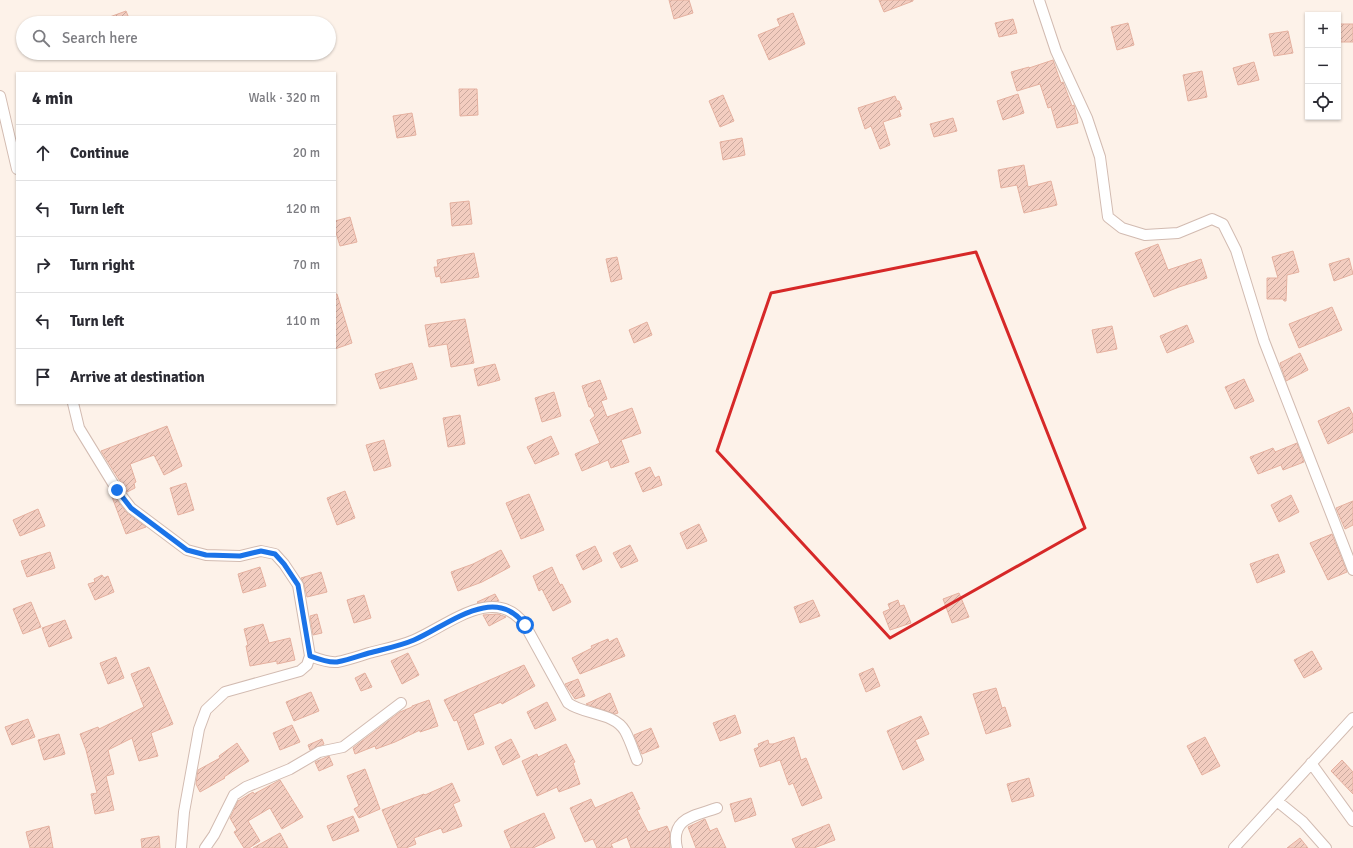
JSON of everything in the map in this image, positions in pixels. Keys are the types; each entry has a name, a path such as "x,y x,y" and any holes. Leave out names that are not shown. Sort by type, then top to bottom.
{"street":[{"path":"1039,0 1056,51 1087,118 1100,157 1108,217 1122,228 1145,235 1178,234 1212,220 1223,224 1236,250 1264,341 1353,570"},
{"path":"0,96 16,165"},
{"path":"73,404 79,428 117,490 131,508 187,550 206,555 240,556 261,551 275,554 284,564 298,585 310,656 307,665 300,671 225,692 206,710 199,729 184,812 181,848"},
{"path":"310,656 336,662 413,640 465,612 496,607 509,609 518,615 525,625 568,703 574,708 611,719 616,722 624,730 636,760"},
{"path":"205,848 214,835 234,795 246,787 290,769 319,752 343,747 400,703"},
{"path":"1234,848 1352,716"},
{"path":"1311,763 1353,821"},
{"path":"1277,801 1303,822 1326,848"},
{"path":"677,848 675,832 680,823 690,817 717,808"}],"highlighted area":[{"path":"976,252 1085,528 890,638 717,451 771,293"}],"building":[{"path":"669,0 689,0 693,13 674,19"},
{"path":"879,0 913,0 913,1 884,12"},
{"path":"126,11 128,16 112,16"},
{"path":"793,13 805,44 769,60 758,35 780,26 777,19"},
{"path":"1013,19 1017,33 999,37 995,23"},
{"path":"1128,23 1134,45 1117,50 1111,27"},
{"path":"1341,24 1353,24 1353,42 1341,42"},
{"path":"1288,31 1293,53 1274,56 1269,34"},
{"path":"1053,60 1061,83 1063,82 1072,106 1074,105 1078,123 1057,128 1051,107 1048,108 1040,84 1017,91 1011,72"},
{"path":"1254,62 1259,80 1238,85 1233,68"},
{"path":"1202,71 1207,97 1188,101 1183,75"},
{"path":"459,89 477,89 478,115 460,116"},
{"path":"1018,94 1024,113 1003,120 997,101"},
{"path":"723,95 734,121 720,127 709,101"},
{"path":"895,96 902,109 899,110 901,116 883,122 890,145 880,149 871,126 865,129 858,108"},
{"path":"412,113 416,135 397,138 393,116"},
{"path":"953,118 957,131 934,137 930,124"},
{"path":"742,138 745,155 723,160 720,142"},
{"path":"1024,165 1028,187 1051,181 1057,205 1024,213 1017,185 1001,188 998,170"},
{"path":"469,201 472,224 452,226 450,203"},
{"path":"350,217 357,242 340,246 336,232 336,221"},
{"path":"1158,244 1168,270 1201,259 1207,278 1154,297 1135,253"},
{"path":"1293,251 1299,272 1287,275 1286,301 1283,299 1267,299 1267,278 1278,278 1272,257"},
{"path":"474,253 479,277 441,283 440,276 436,277 434,267 438,267 437,260"},
{"path":"617,257 622,279 611,282 606,259"},
{"path":"1349,258 1353,274 1334,281 1329,264"},
{"path":"336,294 337,294 352,343 336,349"},
{"path":"1332,307 1342,330 1299,348 1289,324"},
{"path":"465,319 474,363 451,367 447,344 429,347 425,325"},
{"path":"647,322 652,335 634,343 629,330"},
{"path":"1187,325 1194,342 1167,353 1160,336"},
{"path":"1112,326 1117,349 1097,353 1092,330"},
{"path":"1300,353 1308,370 1286,381 1280,363"},
{"path":"412,363 417,379 380,389 375,374"},
{"path":"495,364 500,380 478,386 474,369"},
{"path":"1244,379 1254,401 1235,409 1225,387"},
{"path":"600,380 607,399 601,401 607,417 632,408 641,433 621,440 629,462 611,468 608,460 582,471 575,454 600,443 590,420 595,416 591,407 589,407 582,386"},
{"path":"554,392 561,416 542,422 535,398"},
{"path":"1349,407 1353,415 1353,432 1328,444 1318,421"},
{"path":"460,415 465,444 448,447 443,418"},
{"path":"167,426 182,466 164,475 154,455 130,464 136,482 134,483 135,488 127,492 101,451"},
{"path":"551,436 559,454 535,464 527,447"},
{"path":"384,440 391,466 374,471 366,445"},
{"path":"1297,443 1304,462 1283,470 1281,465 1258,474 1250,457 1273,448 1275,452"},
{"path":"650,467 655,478 659,476 662,485 643,492 635,473"},
{"path":"186,483 194,510 178,515 170,488"},
{"path":"109,489 126,512 146,527 126,534"},
{"path":"345,491 355,518 337,525 327,498"},
{"path":"529,494 544,530 521,539 506,503"},
{"path":"1291,495 1299,512 1279,522 1271,505"},
{"path":"1353,501 1353,525 1345,529 1336,508"},
{"path":"38,509 45,526 20,536 13,520"},
{"path":"699,524 707,541 687,549 680,533"},
{"path":"1332,534 1347,572 1328,580 1310,543"},
{"path":"630,545 638,561 621,568 613,553"},
{"path":"595,546 602,561 583,570 576,555"},
{"path":"501,550 510,567 482,582 458,591 451,572 473,564"},
{"path":"50,552 55,568 27,577 21,561"},
{"path":"1278,554 1285,572 1257,583 1250,564"},
{"path":"260,567 266,586 243,593 238,574"},
{"path":"552,567 560,585 562,584 571,602 553,611 542,589 539,591 533,576"},
{"path":"321,572 327,592 307,597 301,578"},
{"path":"102,575 104,578 108,576 114,592 95,600 88,584 95,582 94,579"},
{"path":"959,593 969,617 952,623 943,599"},
{"path":"495,594 499,601 477,602"},
{"path":"364,595 371,618 354,623 347,600"},
{"path":"813,600 820,616 800,623 794,607"},
{"path":"898,600 900,606 904,605 911,623 890,630 883,612 890,609 888,604"},
{"path":"31,602 41,627 23,634 13,609"},
{"path":"317,614 322,633 313,635 310,616"},
{"path":"498,614 506,617 489,626 483,615"},
{"path":"65,620 72,638 49,647 42,628"},
{"path":"263,624 269,643 290,638 295,660 277,664 277,661 250,666 246,646 248,645 244,629"},
{"path":"617,638 625,656 580,674 572,658 592,648 591,646 608,639 609,642"},
{"path":"1312,651 1322,669 1304,678 1294,660"},
{"path":"408,653 419,675 402,684 391,661"},
{"path":"116,657 124,678 108,684 100,663"},
{"path":"524,665 535,686 502,704 501,702 473,714 484,744 468,750 457,720 454,721 444,700"},
{"path":"149,667 173,724 151,733 158,756 139,761 132,738 108,750 114,774 106,776 114,810 95,814 91,794 97,793 86,750 80,734 98,727 99,729 144,707 131,674"},
{"path":"873,668 880,686 866,692 859,674"},
{"path":"365,673 372,687 361,691 355,678"},
{"path":"578,679 585,696 575,699 565,684"},
{"path":"996,688 1002,708 1005,707 1011,726 986,734 973,694"},
{"path":"311,692 319,711 294,721 286,702"},
{"path":"610,693 618,713 615,714 586,704"},
{"path":"429,700 438,726 420,732 420,730 376,749 375,746 355,754 353,748 400,712"},
{"path":"547,702 556,720 535,729 527,712"},
{"path":"735,715 741,733 720,741 713,723"},
{"path":"921,716 929,734 915,740 924,760 903,770 887,731"},
{"path":"28,719 35,737 12,745 5,727"},
{"path":"292,725 300,742 280,750 273,733"},
{"path":"651,728 659,747 642,754 634,735"},
{"path":"59,734 65,754 44,760 38,740"},
{"path":"794,737 801,760 806,758 822,798 802,806 793,783 789,785 780,760 760,767 754,749 759,747 758,744 768,740 769,744 773,744"},
{"path":"1205,737 1220,766 1202,775 1187,746"},
{"path":"322,739 324,744 310,750 308,745"},
{"path":"511,739 520,757 503,765 495,747"},
{"path":"237,743 249,761 224,777 225,778 200,792 196,784 198,770 220,758 219,756"},
{"path":"566,744 575,762 573,763 580,784 559,792 557,787 537,796 522,761 537,754 538,757"},
{"path":"329,756 333,765 319,771 315,762"},
{"path":"1342,760 1353,772 1353,794 1331,771"},
{"path":"365,769 380,809 359,818 354,809 359,806 347,776"},
{"path":"1029,778 1034,796 1012,802 1007,784"},
{"path":"280,780 303,817 282,829 270,808 248,821 260,841 249,848 244,848 234,832 237,830 230,818 238,801 253,792 254,794"},
{"path":"452,783 460,801 453,804 462,826 443,833 441,828 414,838 416,844 406,848 398,848 382,810 424,794 425,795"},
{"path":"632,792 640,809 637,810 648,832 667,826 670,833 670,848 631,848 627,837 611,844 613,848 597,848 593,839 585,842 570,808 591,799 595,808"},
{"path":"751,798 756,815 735,822 730,804"},
{"path":"544,813 555,838 533,848 511,848 504,831"},
{"path":"353,816 359,831 333,841 327,826"},
{"path":"705,819 710,831 717,828 726,848 696,848 688,827"},
{"path":"829,824 835,840 814,848 796,848 792,839"},
{"path":"49,826 53,848 30,848 26,832"},
{"path":"280,833 288,848 253,848"},
{"path":"159,836 160,848 142,848 141,839"},
{"path":"1300,838 1308,848 1287,848"}],"route":[{"path":"117,490 131,508 187,550 206,555 240,556 261,551 275,554 284,564 298,585 310,656 322,660 336,662 413,640 465,612 496,607 509,609 518,615 525,625"}]}
